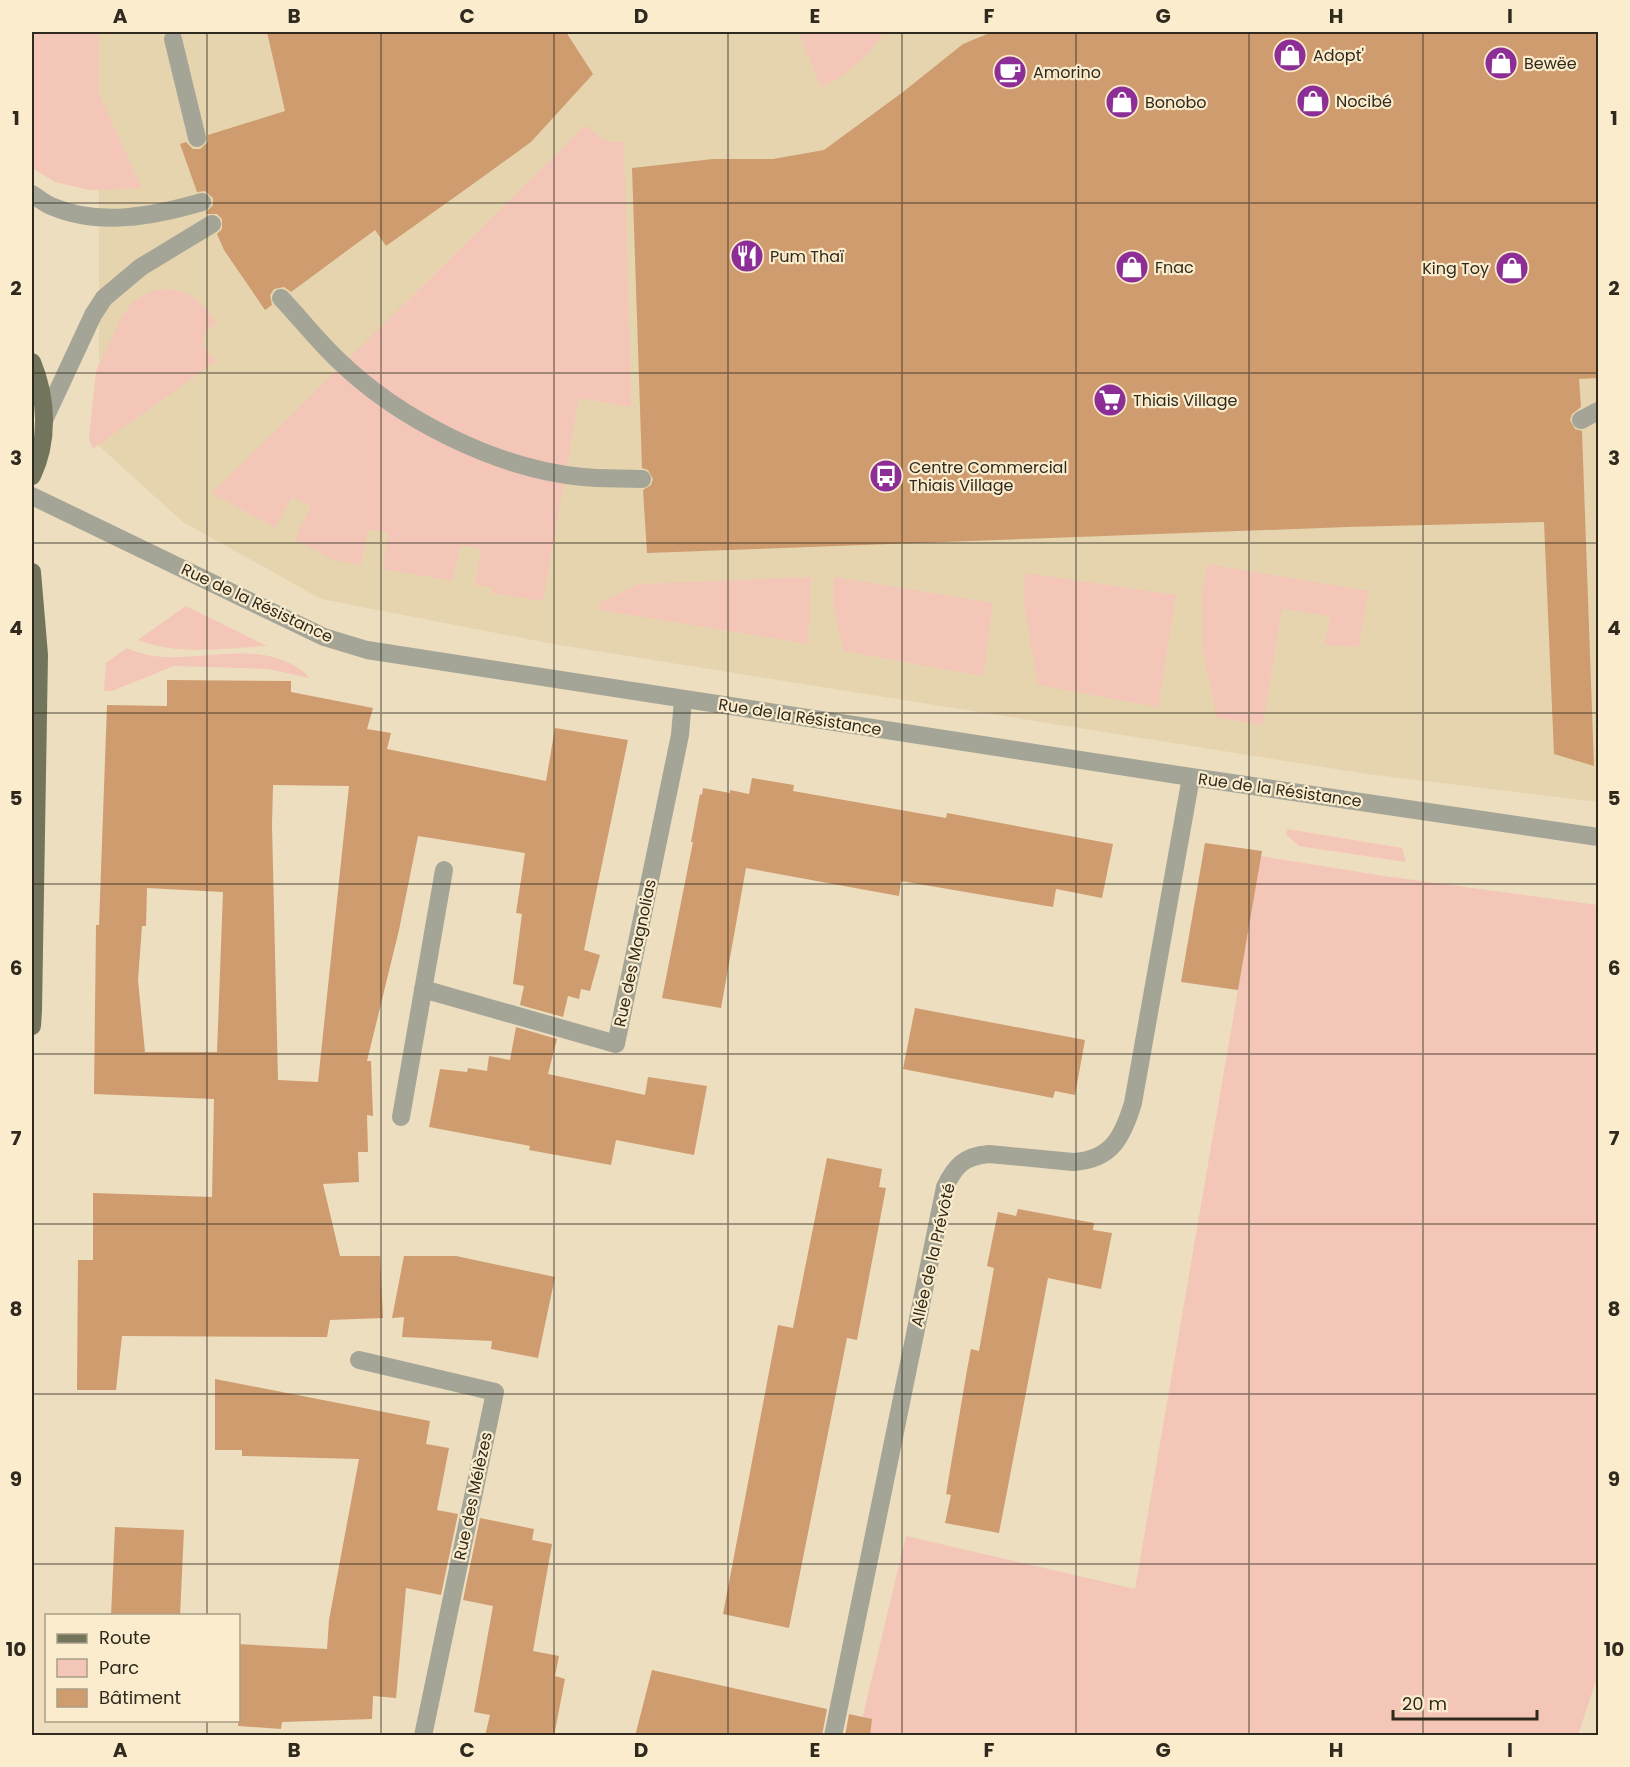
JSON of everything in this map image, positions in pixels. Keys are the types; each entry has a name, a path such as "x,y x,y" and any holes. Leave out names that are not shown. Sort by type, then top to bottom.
{"main road":[{"path":"32,362 39,381 45,418 42,444 32,476"},
{"path":"32,572 39,655 32,1026"}],"street":[{"path":"173,39 197,138"},
{"path":"32,194 51,206 82,215 119,218 167,212 202,202"},
{"path":"45,418 93,315 104,297 141,267 212,224"},
{"path":"281,298 338,360 396,408 464,445 520,465 582,477 642,479"},
{"path":"1581,420 1599,411"},
{"name":"Rue de la Résistance","path":"32,496 324,637 367,650 683,700 1599,837"},
{"name":"Rue des Magnolias","path":"423,989 616,1044 680,735 683,700"},
{"name":"Allée de la Prévôté","path":"832,1736 945,1187 952,1172 975,1155 1085,1161 1107,1152 1119,1140 1127,1124 1133,1102 1191,777"},
{"path":"401,1117 444,870"},
{"name":"Rue des Mélèzes","path":"359,1360 495,1392 423,1736"}],"shaded area":[{"name":"Centre Commercial Thiais Village","path":"99,32 1598,32 1598,802 1367,774 553,644 321,599 183,522 99,446"}],"green space":[{"path":"32,32 99,32 99,94 142,188 89,190 55,182 32,168"},
{"path":"799,32 885,32 856,64 831,83 821,87"},
{"path":"586,125 603,139 624,142 631,407 579,398 543,601 491,593 492,587 475,585 481,549 460,545 453,581 383,569 388,533 368,529 361,565 333,560 295,539 311,506 292,497 275,528 212,493"},
{"path":"175,290 196,299 212,316 217,323 204,337 203,342 206,350 218,360 93,449 89,439 96,371 121,318 132,303 152,291"},
{"path":"1207,564 1368,591 1359,647 1324,645 1330,616 1282,609 1263,725 1217,718 1203,650 1202,595"},
{"path":"1025,573 1176,595 1158,707 1038,685 1024,604"},
{"path":"811,577 808,644 600,610 599,603 639,584"},
{"path":"834,577 993,603 983,676 844,651 833,603"},
{"path":"186,606 267,646 185,649 153,645 138,640"},
{"path":"127,648 147,655 167,657 254,654 275,658 295,666 309,678 268,669 174,666 112,691 104,691 106,663"},
{"path":"1287,829 1402,848 1406,862 1299,846 1286,834"},
{"path":"1261,856 1377,875 1598,905 1598,1675 1578,1735 858,1736 906,1536 1135,1589"}],"building":[{"path":"267,32 566,32 593,74 531,142 473,184 386,246 375,230 291,292 284,287 274,289 270,295 272,305 265,310 224,250 217,234 222,229 222,219 217,214 207,214 206,212 213,205 213,198 205,191 197,192 180,144 186,142 193,149 200,149 208,142 208,135 285,111"},
{"name":"Thiais Village","path":"992,32 1599,32 1599,378 1579,379 1581,407 1572,414 1570,420 1575,429 1582,431 1594,766 1554,754 1544,522 647,553 643,490 651,485 653,479 648,470 642,468 632,168 713,159 773,159 824,150 963,44"},
{"path":"167,680 291,681 291,692 373,708 367,729 391,733 387,749 546,781 555,728 628,740 584,950 600,955 590,991 581,989 579,999 568,996 563,1017 520,1005 524,986 513,984 522,914 516,913 525,853 418,836 399,930 367,1061 371,1061 373,1116 367,1115 368,1152 358,1152 359,1182 323,1184 340,1256 380,1256 383,1318 330,1320 327,1337 122,1336 116,1390 77,1390 78,1260 93,1260 93,1193 212,1197 214,1099 94,1094 96,925 99,925 107,705 167,706","holes":["273,785 349,786 318,1082 278,1080","147,888 223,892 217,1052 145,1052 138,980 142,926 146,926"]},
{"path":"752,778 794,785 793,791 946,818 947,813 1113,844 1102,898 1056,889 1053,907 901,881 899,896 746,868 721,1008 662,998 693,842 691,842 700,794 702,795 703,788 749,794"},
{"path":"1205,843 1262,851 1238,990 1181,982"},
{"path":"915,1008 1085,1040 1075,1095 1055,1091 1053,1098 903,1069"},
{"path":"516,1027 557,1039 548,1074 645,1095 648,1077 707,1086 694,1155 616,1140 611,1165 529,1150 530,1146 429,1127 440,1069 467,1072 468,1068 487,1071 489,1056 510,1060"},
{"path":"827,1158 882,1169 879,1187 886,1188 857,1340 847,1338 789,1628 723,1614 778,1325 793,1328"},
{"path":"1018,1209 1094,1223 1093,1230 1112,1233 1101,1289 1048,1278 999,1533 945,1523 951,1495 946,1494 971,1349 979,1351 994,1268 987,1266 998,1212 1016,1216"},
{"path":"404,1256 456,1256 555,1277 538,1358 491,1349 492,1341 402,1337 404,1317 392,1318"},
{"path":"215,1379 430,1421 426,1444 449,1448 437,1510 458,1514 441,1595 406,1588 396,1698 373,1696 372,1719 282,1722 281,1729 238,1726 240,1722 240,1644 327,1649 329,1620 359,1459 242,1456 242,1450 215,1450"},
{"path":"480,1518 534,1529 532,1540 552,1544 533,1651 559,1656 555,1676 565,1679 554,1736 485,1736 490,1715 474,1712 493,1606 463,1600"},
{"path":"115,1527 184,1530 180,1614 111,1614"},
{"path":"652,1670 827,1709 822,1736 635,1736"},
{"path":"849,1714 872,1719 870,1736 845,1736"}],"place":[{"name":"Adopt'","path":"1290,55"},
{"name":"Bewëe","path":"1501,63"},
{"name":"Amorino","path":"1010,72"},
{"name":"Nocibé","path":"1313,101"},
{"name":"Bonobo","path":"1122,102"},
{"name":"Pum Thaï","path":"747,256"},
{"name":"Fnac","path":"1132,267"},
{"name":"King Toy","path":"1512,268"},
{"name":"Thiais Village","path":"1110,400"},
{"name":"Centre Commercial Thiais Village","path":"886,476"}]}
